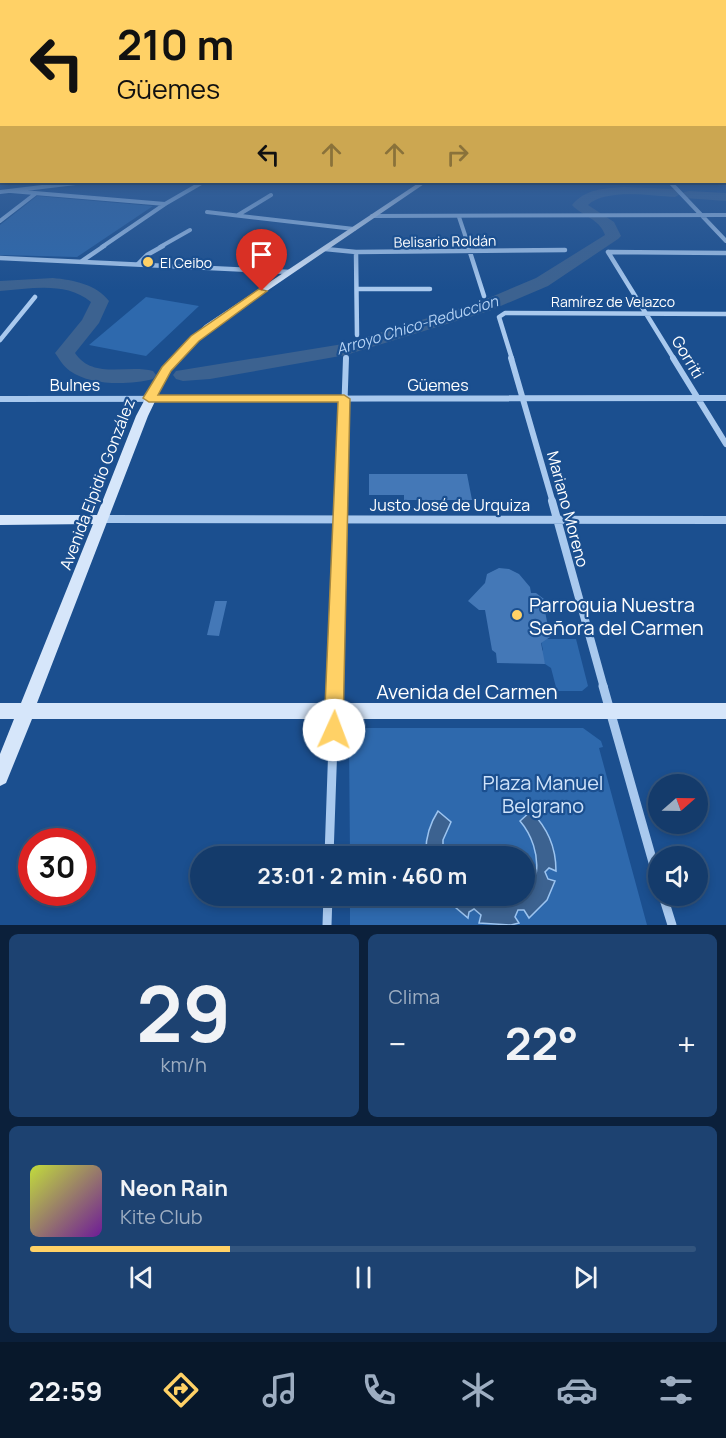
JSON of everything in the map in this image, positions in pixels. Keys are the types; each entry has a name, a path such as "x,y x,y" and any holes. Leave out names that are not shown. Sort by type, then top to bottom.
{"main road":[{"name":"Avenida Elpidio González","path":"0,777 149,398 166,369 195,338 392,203"},
{"path":"0,520 103,519"},
{"name":"Avenida del Carmen","path":"0,711 726,711"}],"street":[{"path":"0,221 23,203"},
{"path":"154,203 165,204"},
{"path":"238,215 258,203"},
{"path":"689,203 726,241"},
{"path":"82,261 165,204"},
{"path":"207,212 354,229"},
{"path":"372,216 726,215"},
{"path":"459,217 484,296"},
{"path":"138,264 147,255 190,230"},
{"name":"Belisario Roldán","path":"325,249 356,252 565,250"},
{"path":"356,252 357,335"},
{"name":"Gorriti","path":"726,254 608,252 726,444"},
{"path":"0,258 291,272"},
{"path":"357,289 430,289"},
{"path":"0,340 35,297"},
{"name":"Ramírez de Velazco","path":"500,314 726,314"},
{"name":"Mariano Moreno","path":"500,314 648,846"},
{"path":"329,846 346,358"},
{"name":"Bulnes","path":"0,399 149,398"},
{"name":"Güemes","path":"149,398 726,398"},
{"name":"Justo José de Urquiza","path":"103,519 726,520"},
{"path":"327,925 328,906"},
{"path":"666,906 672,925"}],"green space":[{"path":"28,203 120,203 153,206 77,257 0,255 0,225"},
{"path":"146,297 199,306 146,356 89,345"},
{"path":"544,639 576,639 588,686 582,691 557,691 551,668 545,664 540,653 543,650 541,641"},
{"name":"Plaza Manuel Belgrano","path":"364,728 583,728 601,741 603,747 599,748 647,925 350,925 350,906 535,906 535,846 350,846 349,742"}],"shaded area":[{"path":"438,811 451,822 443,840 443,846 426,846 432,822"},
{"path":"531,811 542,824 552,846 556,871 549,868 545,872 548,879 555,881 547,900 529,918 524,910 518,910 515,917 519,923 511,925 479,923 481,915 474,909 469,912 468,918 454,906 535,906 535,846 520,821"}],"building":[{"path":"369,474 467,474 472,500 404,500 404,495 369,495"},
{"name":"Parroquia Nuestra Señora del Carmen","path":"499,568 509,569 519,574 530,587 531,593 536,593 548,602 544,606 550,637 541,643 545,664 497,663 496,653 492,650 485,610 479,610 468,601 485,583 487,574"},
{"path":"215,601 227,601 219,636 207,635"}],"waterway":[{"name":"Arroyo Chico-Reduccion","path":"581,203 579,205 592,214"},
{"name":"Arroyo Chico-Reduccion","path":"183,375 210,373 346,349 483,307 542,282 613,236 609,225 600,218"},
{"name":"Arroyo Chico-Reduccion","path":"0,286 66,284 90,293 100,301 90,323 65,353 71,362 89,373 113,376 146,375"}],"place":[{"name":"El Ceibo","path":"148,262"},
{"name":"Parroquia Nuestra Señora del Carmen","path":"517,615"}],"route":[{"path":"262,291 195,338 166,369 149,398 344,399 334,730"}]}
